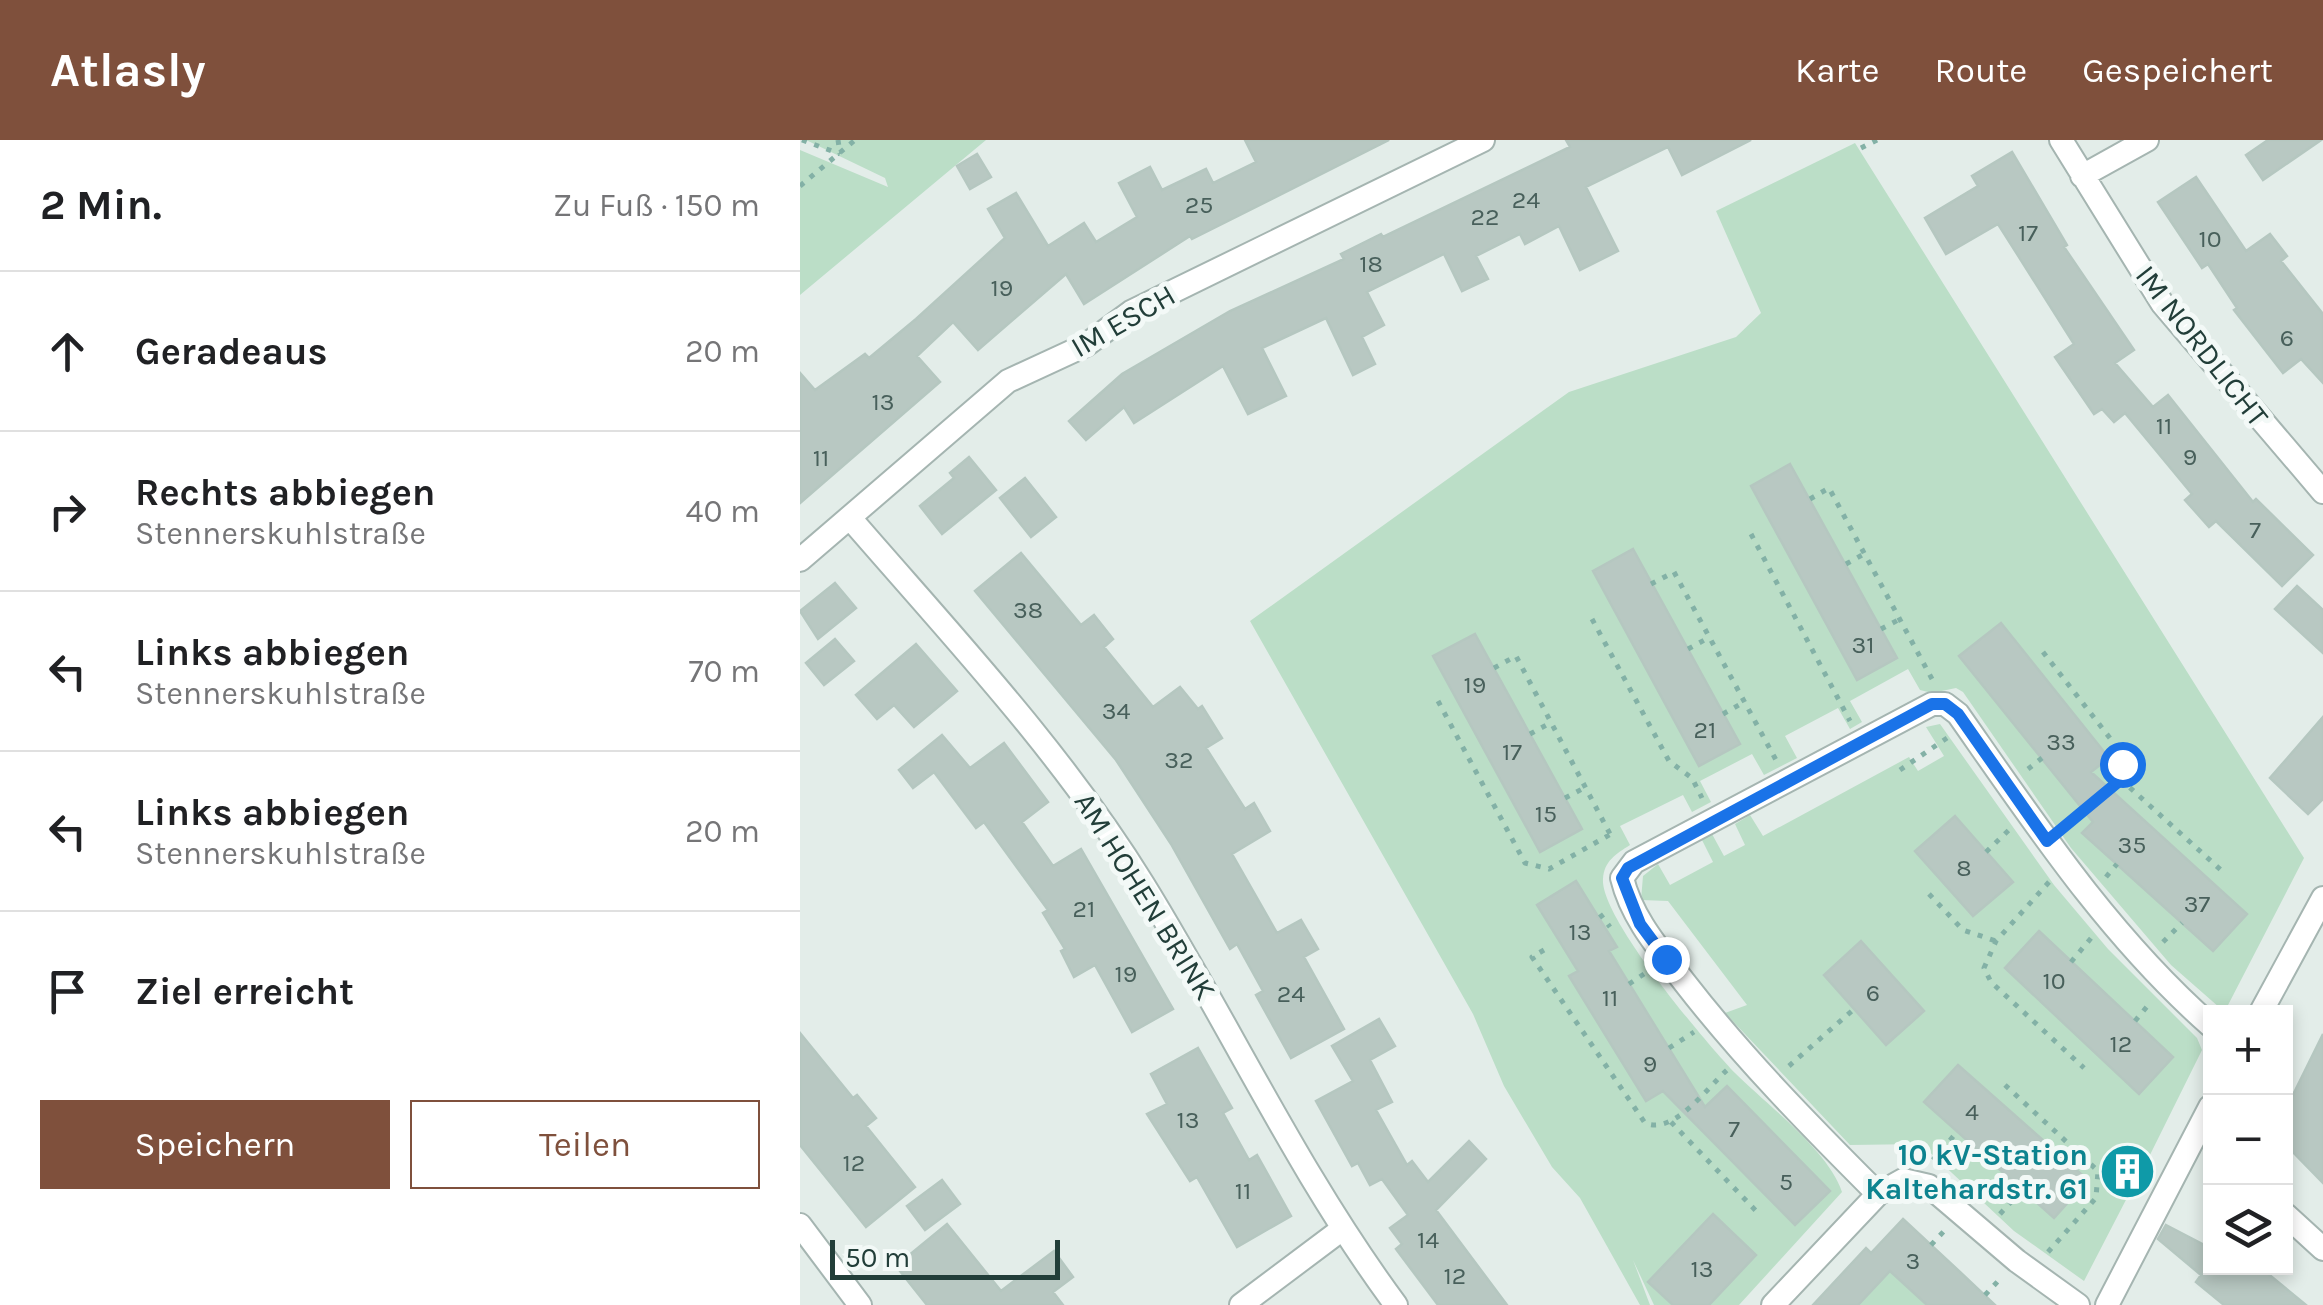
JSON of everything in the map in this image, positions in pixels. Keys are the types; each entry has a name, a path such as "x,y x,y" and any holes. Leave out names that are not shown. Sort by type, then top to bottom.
{"street":[{"name":"IM ESCH","path":"800,560 1008,382 1086,345 1130,312 1483,140"},
{"name":"IM NORDLICHT","path":"2061,140 2162,303 2323,492"},
{"path":"2082,176 2147,140"},
{"name":"AM HOHEN BRINK","path":"850,518 1065,767 1143,884 1340,1230 1396,1305"},
{"path":"1878,1194 1768,1084 1640,924 1622,878 1628,868 1932,704 1945,704 1966,725 2065,865 2144,962 2203,1018"},
{"path":"2264,1005 2323,898"},
{"path":"2108,1305 2202,1149"},
{"path":"1773,1305 1878,1194 1904,1180 1930,1186 2030,1272 2078,1305"},
{"path":"2293,1222 2323,1248"},
{"path":"800,1225 860,1305"},
{"path":"1240,1305 1340,1230"}],"path":[{"path":"802,140 840,154"},
{"path":"838,140 840,154"},
{"path":"800,186 855,140"},
{"path":"1861,148 1877,140"},
{"path":"1810,499 1829,488 1945,704"},
{"path":"1751,534 1861,742"},
{"path":"1846,564 1864,554"},
{"path":"1651,584 1674,572 1787,780"},
{"path":"1881,629 1900,618"},
{"path":"1592,619 1669,761 1692,778 1713,820"},
{"path":"1688,650 1710,637"},
{"path":"2043,652 2117,745 2122,764 2118,782 2047,841"},
{"path":"1494,668 1516,656 1628,868"},
{"path":"1438,701 1525,863 1550,869 1610,834"},
{"path":"1723,714 1744,702"},
{"path":"1530,734 1552,722"},
{"path":"1900,770 1966,725"},
{"path":"2118,782 2127,785 2222,871"},
{"path":"1565,798 1586,787"},
{"path":"2065,865 1996,941 1985,963 1987,978 2084,1068"},
{"path":"1929,894 1962,930 1996,941"},
{"path":"1544,950 1532,957 1638,1118 1654,1127 1671,1122 1744,1054"},
{"path":"1768,1084 1854,1009"},
{"path":"2005,1085 2096,1168 2100,1178 2096,1198 2030,1272"},
{"path":"1671,1122 1760,1214"},
{"path":"1914,1181 1958,1132"}],"green space":[{"path":"806,140 986,140 800,295 800,150 888,187 885,178"},
{"path":"1855,143 2304,858 2228,1005 2217,1005 2171,965 2071,848 1963,692 1956,688 1932,693 1920,690 1908,669 1850,701 1862,722 1850,729 1838,708 1785,736 1797,758 1764,775 1752,754 1700,781 1711,802 1692,812 1683,795 1620,826 1630,845 1608,863 1603,879 1618,921 1657,979 1702,1035 1735,1073 1811,1145 1842,1192 1739,1305 1654,1305 1633,1260 1650,1305 1640,1305 1580,1198 1552,1167 1504,1086 1473,1014 1250,621 1569,392 1736,337 1761,313 1716,211"},
{"path":"1940,724 2054,885 2108,949 2197,1038 2202,1050 2142,1171 2125,1162 2112,1184 2129,1194 2084,1281 2014,1231 1921,1144 1850,1145 1725,1013 1747,1005 1668,901 1641,900 1643,876 1658,864 1670,885 1713,862 1702,840 1712,834 1724,856 1745,845 1735,824 1750,815 1763,836 1909,757 1918,771 1944,756 1926,727"},
{"path":"1886,1267 1927,1305 1858,1305"}],"building":[{"path":"1245,140 1389,140 1192,239 1190,236 1084,304 1066,274 978,350 953,322 917,356 940,382 800,503 800,373 815,390 865,354 869,358 916,319 1005,238 988,209 1016,193 1048,246 1084,223 1096,242 1137,217 1119,183 1150,167 1162,190 1206,169 1213,183 1256,162"},
{"path":"1566,140 1751,140 1682,175 1668,147 1586,187 1618,251 1580,270 1559,226 1525,244 1520,234 1476,256 1488,279 1462,291 1444,254 1367,292 1384,325 1362,337 1375,364 1353,375 1326,318 1262,348 1286,396 1248,414 1223,366 1134,423 1124,407 1086,440 1069,421 1122,374 1230,311 1344,259 1341,254 1381,234 1383,237 1570,147"},
{"path":"2268,140 2321,140 2263,180 2246,155"},
{"path":"2012,152 2067,245 2064,247 2134,350 2115,363 2153,407 2168,395 2253,502 2256,499 2313,555 2282,586 2216,521 2209,527 2185,500 2192,494 2125,413 2114,422 2102,409 2094,414 2055,357 2074,344 1998,224 1946,254 1925,218 1978,186 1972,176"},
{"path":"977,154 991,177 970,189 957,166"},
{"path":"2196,177 2246,251 2270,234 2287,256 2281,261 2323,314 2323,383 2301,359 2283,373 2234,310 2237,308 2208,264 2202,268 2158,202"},
{"path":"969,457 996,490 942,534 920,506 954,478 950,473"},
{"path":"1790,464 1897,658 1857,680 1751,486"},
{"path":"1025,478 1056,517 1031,537 1000,498"},
{"path":"1633,549 1740,744 1699,766 1593,571"},
{"path":"1021,553 1081,625 1094,615 1113,639 1104,647 1153,707 1180,687 1198,709 1202,706 1222,738 1206,748 1245,809 1254,803 1270,831 1232,854 1277,933 1301,920 1318,949 1304,957 1344,1029 1291,1058 1256,995 1263,991 1237,944 1230,949 1171,844 1116,760 975,591"},
{"path":"835,583 856,608 818,639 800,611"},
{"path":"2297,586 2323,610 2323,653 2275,609"},
{"path":"2001,623 2109,758 2091,772 2247,914 2213,951 2082,833 2093,822 1959,656"},
{"path":"1475,634 1582,829 1540,852 1433,656"},
{"path":"835,639 854,661 824,685 806,663"},
{"path":"916,644 957,691 914,727 894,705 877,719 856,695"},
{"path":"2323,717 2323,799 2308,814 2270,778"},
{"path":"942,735 970,768 1004,743 1048,802 1022,822 1053,866 1081,849 1173,1009 1132,1032 1095,965 1074,977 1061,951 1065,949 1043,913 1048,910 984,822 976,828 934,772 913,788 899,770"},
{"path":"1955,816 2013,882 1973,916 1915,851"},
{"path":"1576,881 1617,947 1609,951 1705,1107 1727,1086 1830,1191 1795,1225 1663,1091 1646,1101 1569,976 1578,971 1537,905"},
{"path":"2039,931 2173,1057 2139,1094 2005,968"},
{"path":"1861,941 1924,1011 1886,1045 1824,975"},
{"path":"1379,1019 1395,1046 1370,1060 1392,1102 1376,1110 1407,1165 1412,1161 1428,1182 1469,1141 1486,1159 1436,1210 1507,1305 1438,1305 1396,1249 1402,1244 1390,1228 1408,1215 1382,1179 1370,1185 1358,1163 1352,1166 1316,1101 1353,1081 1332,1046"},
{"path":"800,1033 853,1098 857,1095 876,1118 866,1126 915,1187 866,1227 800,1145"},
{"path":"2323,1034 2323,1183 2293,1152 2293,1095"},
{"path":"1198,1048 1232,1108 1223,1113 1249,1160 1257,1155 1291,1216 1237,1247 1197,1177 1190,1181 1147,1114 1167,1104 1151,1074"},
{"path":"1958,1065 2088,1180 2054,1218 1924,1102"},
{"path":"942,1180 960,1204 925,1230 907,1206"},
{"path":"1713,1214 1756,1255 1709,1305 1673,1305 1648,1282"},
{"path":"1903,1219 1995,1305 1927,1305 1890,1271 1858,1305 1813,1305 1866,1248 1871,1253"},
{"path":"947,1224 1001,1291 1054,1251 1073,1277 1053,1292 1063,1305 927,1305 896,1266"},
{"path":"2166,1225 2203,1244 2203,1275 2270,1275 2306,1305 2224,1305 2196,1282 2201,1275 2158,1239"}],"place":[{"name":"10 kV-Station Kaltehardstr. 61","path":"2127,1172"}],"route":[{"path":"1666,959 1627,899 1622,878 1634,862 1932,704 1945,704 1958,714 2047,841 2118,782 2122,764"}]}
